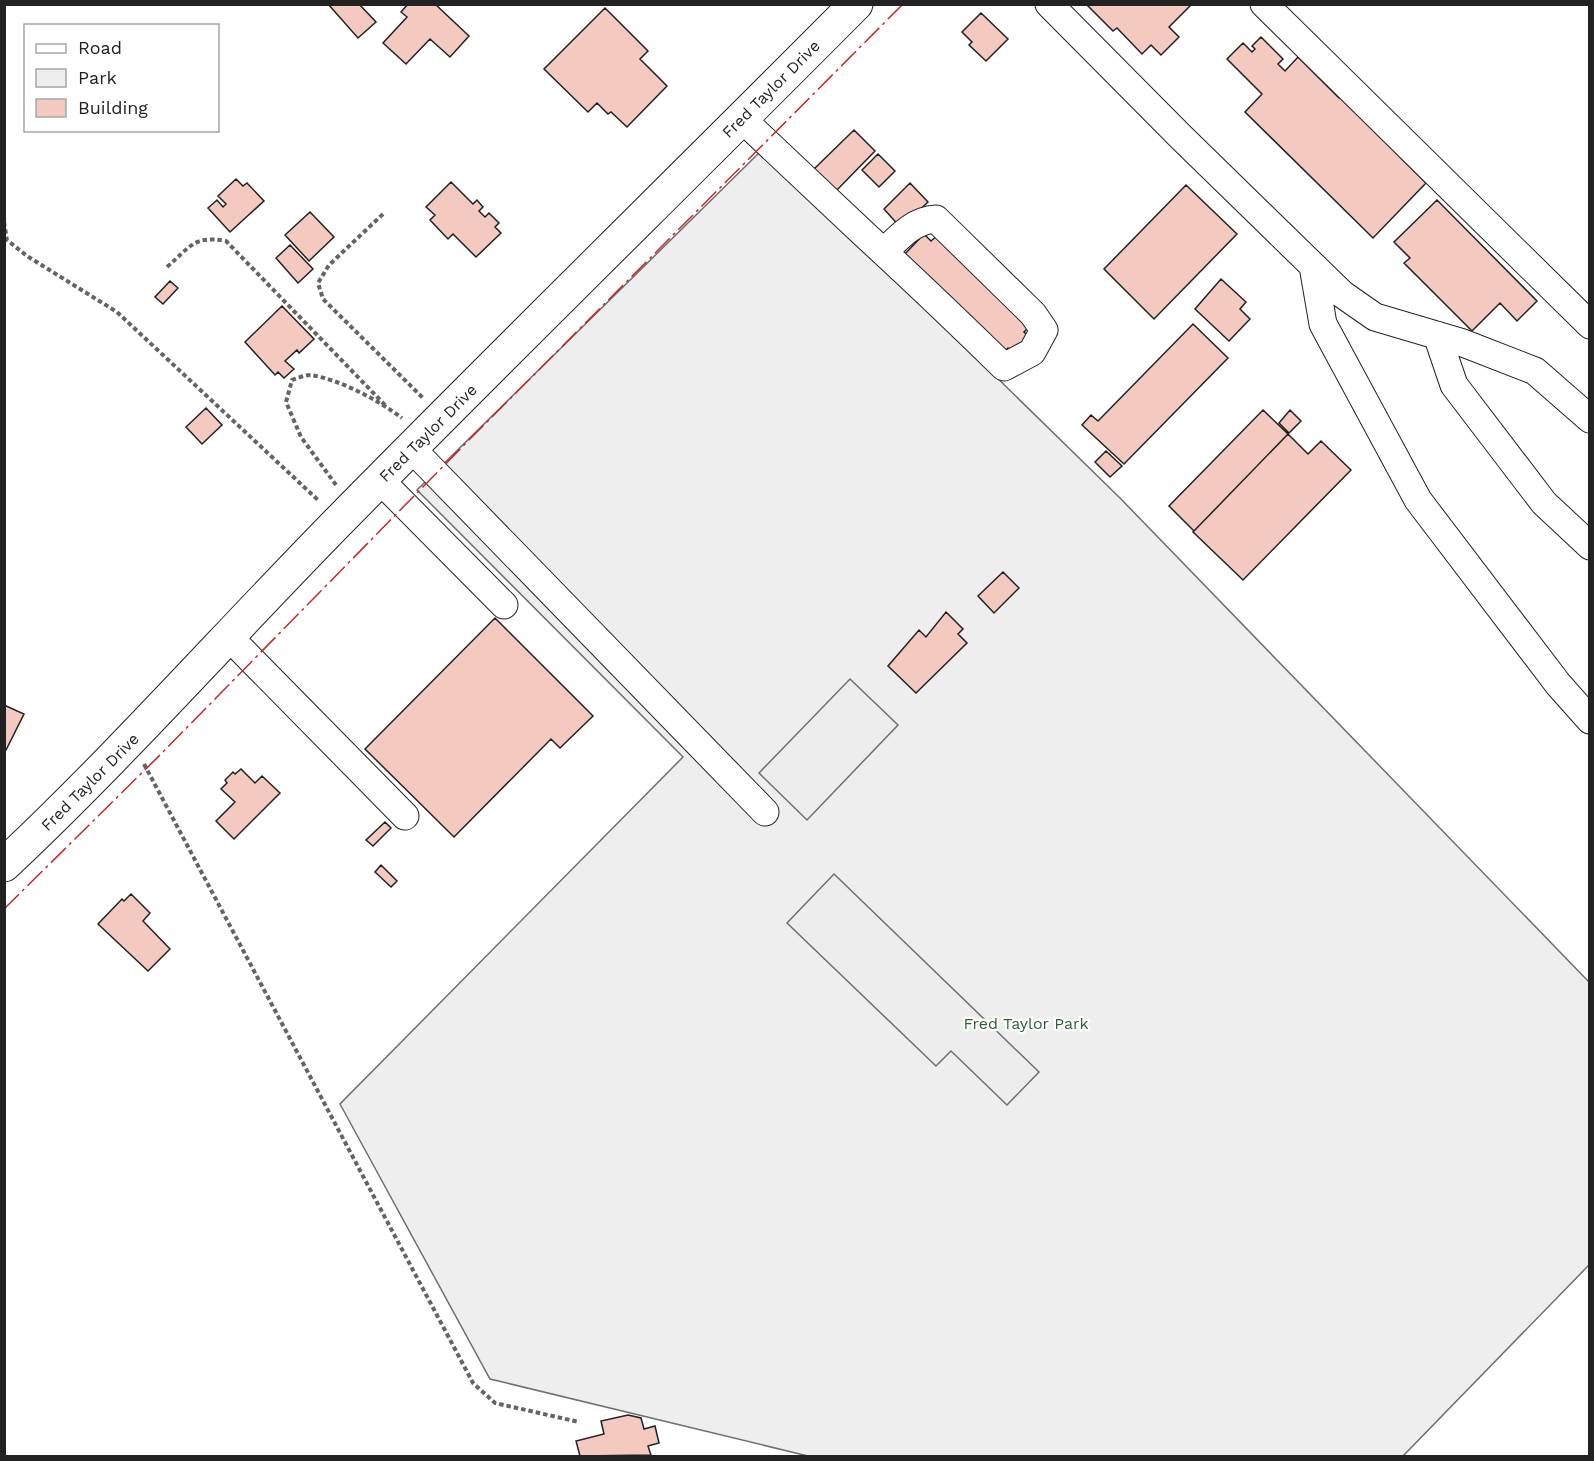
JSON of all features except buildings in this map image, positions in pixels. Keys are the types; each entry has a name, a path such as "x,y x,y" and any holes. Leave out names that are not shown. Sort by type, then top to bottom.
{"main road":[{"name":"Fred Taylor Drive","path":"4,866 50,823 131,740 346,514 856,4"}],"lane":[{"path":"1049,4 1172,129 1342,294 1376,317 1463,343 1535,371 1590,419"},
{"path":"1264,4 1590,325"},
{"path":"742,119 884,252 925,289 1004,367 1032,352 1044,330 1033,314 936,219 923,219 903,233 884,252"},
{"path":"1313,266 1323,324 1418,500 1558,684 1590,720"},
{"path":"1437,335 1454,385 1544,503 1590,546"},
{"path":"426,434 765,812"},
{"path":"380,480 504,604"},
{"path":"229,637 405,816"}],"path":[{"path":"383,214 329,265 318,283 323,299 426,434"},
{"path":"4,222 7,240 27,256 117,312 346,514"},
{"path":"167,267 195,241 210,238 226,241 386,406"},
{"path":"346,514 301,437 286,402 292,380 308,375 345,386 386,406 426,434"},
{"path":"131,740 473,1383 495,1403 579,1422"}],"green space":[{"name":"Fred Taylor Park","path":"763,149 1120,498 1589,982 1589,1265 1403,1456 808,1456 490,1379 340,1104 683,757 417,490"}],"shaded area":[{"path":"850,679 898,725 807,820 759,773"},
{"path":"834,874 1039,1072 1007,1105 951,1051 936,1066 787,923"}],"power":[{"path":"4,909 161,754 468,441 903,4"}]}
